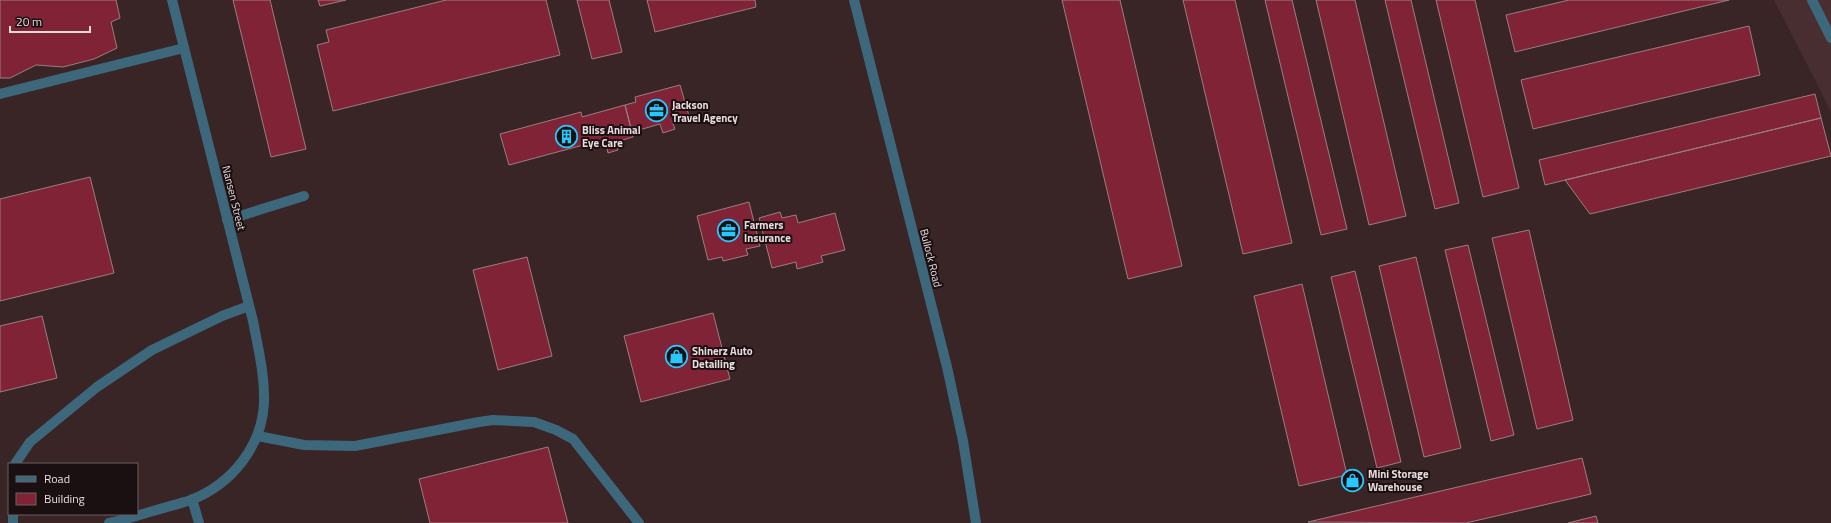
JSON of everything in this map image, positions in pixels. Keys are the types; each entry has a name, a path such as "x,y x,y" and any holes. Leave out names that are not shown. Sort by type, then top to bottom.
{"street":[{"name":"Nansen Street","path":"138,515 192,500 214,487 239,467 250,452 258,436 264,403 262,373 249,306 172,0"},
{"name":"Bullock Road","path":"854,0 946,367 963,441 976,523"},
{"path":"1812,0 1831,38"},
{"path":"0,94 184,48"},
{"path":"227,220 304,196"},
{"path":"15,463 30,442 97,387 152,350 222,316 249,306"},
{"path":"258,436 304,446 355,446 493,420 534,422 556,430 573,439 639,523"},
{"path":"192,500 199,523"},
{"name":"Nansen Street","path":"109,523 138,515"}],"shaded area":[{"path":"1774,0 1831,0 1831,113 1821,92"}],"building":[{"path":"0,0 116,0 120,18 111,22 117,48 94,59 63,67 36,65 10,78 0,78"},
{"path":"233,0 270,0 306,149 271,157"},
{"path":"318,0 346,0 320,6"},
{"path":"446,0 546,0 560,55 333,111 317,45 329,42 326,30"},
{"path":"577,0 609,0 622,52 592,59"},
{"path":"647,0 755,0 756,7 655,32"},
{"path":"1062,0 1120,0 1182,266 1128,279"},
{"path":"1183,0 1235,0 1292,243 1243,254"},
{"path":"1265,0 1292,0 1347,229 1321,235"},
{"path":"1316,0 1355,0 1406,216 1369,225"},
{"path":"1385,0 1411,0 1459,203 1435,209"},
{"path":"1436,0 1475,0 1519,188 1483,197"},
{"path":"1569,0 1729,0 1515,52 1506,15"},
{"path":"1749,26 1760,75 1533,129 1521,80"},
{"name":"Jackson Travel Agency","path":"680,85 689,116 672,121 675,129 663,133 660,124 632,132 625,105 636,102 635,97"},
{"path":"1815,94 1821,118 1545,185 1539,160"},
{"name":"Bliss Animal Eye Care","path":"625,105 633,137 616,142 618,150 608,153 606,145 588,149 587,144 509,165 500,134 581,112 582,117"},
{"path":"1821,118 1831,156 1590,214 1565,180"},
{"path":"90,177 114,273 0,301 0,199"},
{"name":"Farmers Insurance","path":"749,202 760,246 746,249 748,255 723,261 722,257 708,260 697,216"},
{"path":"780,212 782,218 796,215 798,223 835,213 845,250 821,256 823,262 797,269 796,262 772,268 759,218"},
{"path":"1529,230 1573,420 1537,429 1492,238"},
{"path":"1468,245 1514,435 1491,441 1445,250"},
{"path":"527,257 552,356 498,370 473,270"},
{"path":"1416,257 1461,448 1424,457 1379,266"},
{"path":"1355,271 1401,462 1377,468 1331,277"},
{"path":"1302,284 1347,475 1299,486 1254,296"},
{"name":"Shinerz Auto Detailing","path":"713,313 730,379 641,402 624,336"},
{"path":"42,316 57,378 0,392 0,326"},
{"path":"548,447 568,523 430,523 419,479"},
{"path":"1582,458 1591,494 1466,523 1308,522"},
{"path":"1596,516 1598,523 1568,523"}],"place":[{"name":"Jackson Travel Agency","path":"657,111"},
{"name":"Bliss Animal Eye Care","path":"567,136"},
{"name":"Farmers Insurance","path":"728,231"},
{"name":"Shinerz Auto Detailing","path":"677,357"},
{"name":"Mini Storage Warehouse","path":"1353,480"}]}
